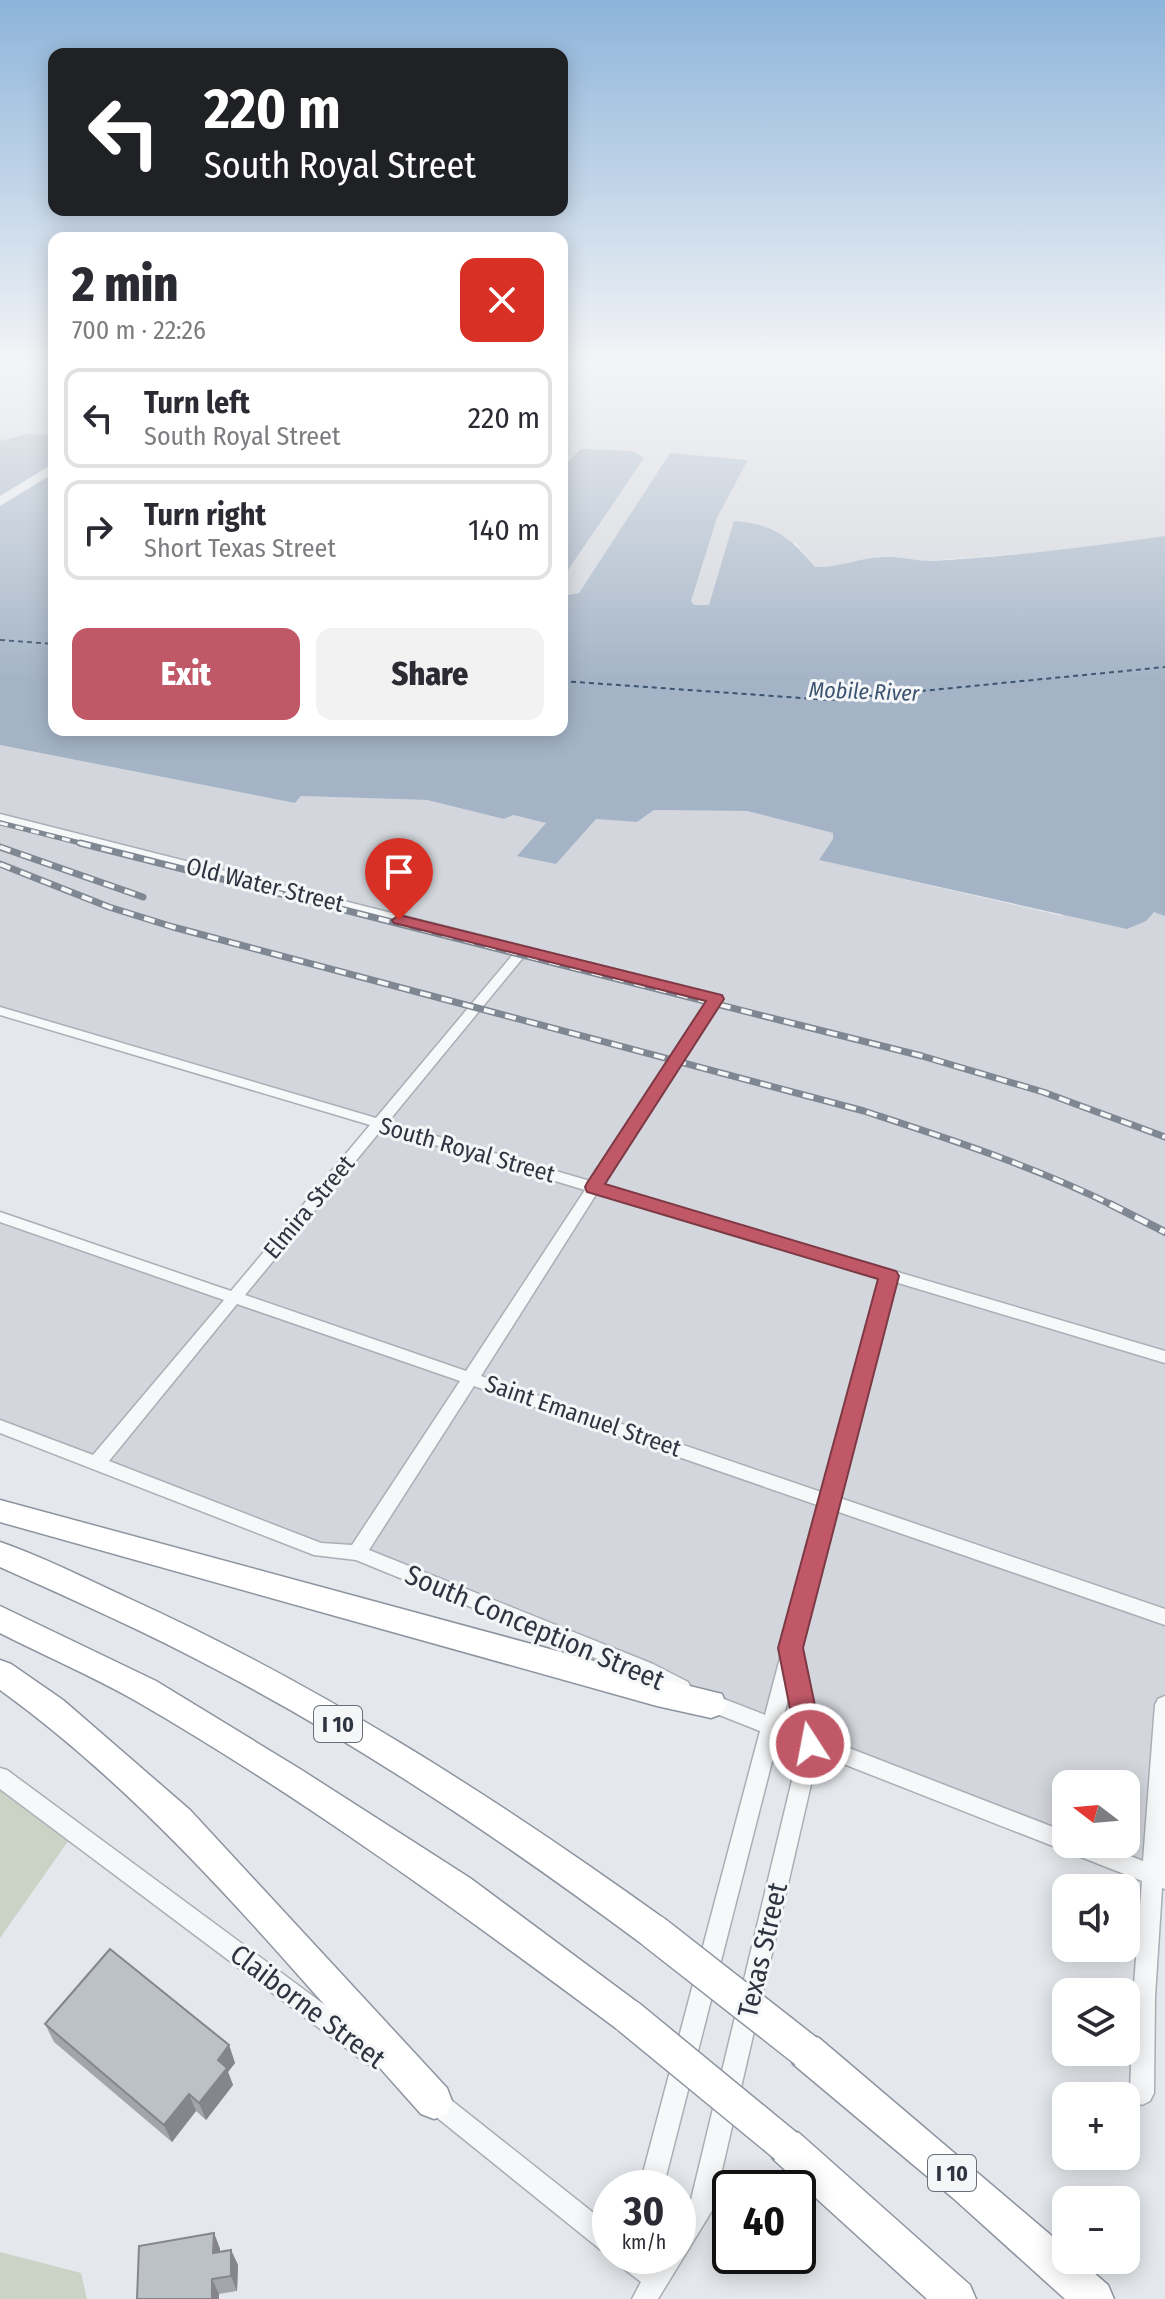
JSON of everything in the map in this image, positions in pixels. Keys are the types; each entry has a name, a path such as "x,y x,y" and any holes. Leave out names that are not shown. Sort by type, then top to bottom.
{"highway":[{"path":"0,1511 657,1692 711,1704"},
{"name":"I 10","path":"0,1554 155,1623 264,1679 473,1804 654,1932 806,2051 966,2185 1094,2299"},
{"path":"0,1619 145,1691 289,1779 458,1890 629,2017 786,2146 956,2299"},
{"path":"0,1673 52,1710 179,1821 434,2101"}],"street":[{"name":"Old Water Street","path":"0,817 716,999 594,1187"},
{"name":"Elmira Street","path":"96,1464 522,951"},
{"name":"South Royal Street","path":"0,1011 1165,1357"},
{"path":"357,1553 594,1187"},
{"name":"Saint Emanuel Street","path":"0,1217 1165,1617"},
{"name":"Texas Street","path":"656,2170 889,1276"},
{"name":"South Conception Street","path":"0,1426 320,1550 357,1553 646,1670 711,1704 1052,1837"},
{"name":"Texas Street","path":"696,2217 701,2209 810,1744 791,1648"},
{"path":"1142,2093 1144,1997 1160,1877 1165,1705"},
{"name":"Claiborne Street","path":"0,1777 434,2101 592,2227"},
{"path":"1109,1858 1160,1877"}],"shaded area":[{"path":"637,466 661,466 579,593 568,595 568,570"},
{"path":"745,466 1165,466 1165,536 1078,549 927,561 884,556 832,568 815,567 795,542 709,606 694,605 691,601 717,518"},
{"path":"0,745 295,803 301,796 427,800 504,819 512,815 546,823 518,855 566,849 596,819 637,822 654,810 747,811 833,833 833,839 820,860 1062,916 1145,919 1156,911 1165,916 1165,1879 1110,1858 1140,1858 1140,1770 1052,1770 1052,1835 357,1553 320,1550 0,1435 0,1212 235,1296 378,1124 0,1011"},
{"path":"0,1777 71,1837 0,1938"},
{"path":"0,2252 81,2273 87,2299 0,2299"}],"water":[{"path":"0,466 48,466 48,467 0,496"},
{"path":"568,466 638,466 568,570"},
{"name":"Mobile River","path":"661,466 745,466 717,518 691,601 694,605 709,605 734,521 759,525 780,534 815,567 882,557 931,561 990,557 1165,536 1165,916 1154,912 1146,921 1127,929 819,860 833,839 833,833 747,811 654,810 637,822 596,819 556,864 517,856 546,823 513,815 504,819 427,800 301,796 295,803 0,745 0,506 48,477 48,736 568,736 568,595 579,593"}],"building":[{"path":"110,1949 229,2045 218,2060 227,2068 199,2103 189,2094 164,2125 45,2024"},
{"path":"214,2233 213,2253 231,2250 231,2276 212,2279 212,2299 137,2299 139,2246"}],"ferry route":[{"path":"0,640 48,644"},
{"path":"568,681 830,700 1165,667"}],"railway":[{"path":"0,823 80,843"},
{"path":"80,843 88,845"},
{"path":"80,843 922,1056 1043,1092 1165,1137"},
{"path":"0,847 143,897"},
{"path":"0,864 109,907 173,927 864,1111 1022,1166 1113,1206"},
{"path":"1113,1206 1165,1232"}],"route":[{"path":"399,920 716,999 594,1187 889,1276 791,1648 810,1744"}]}
